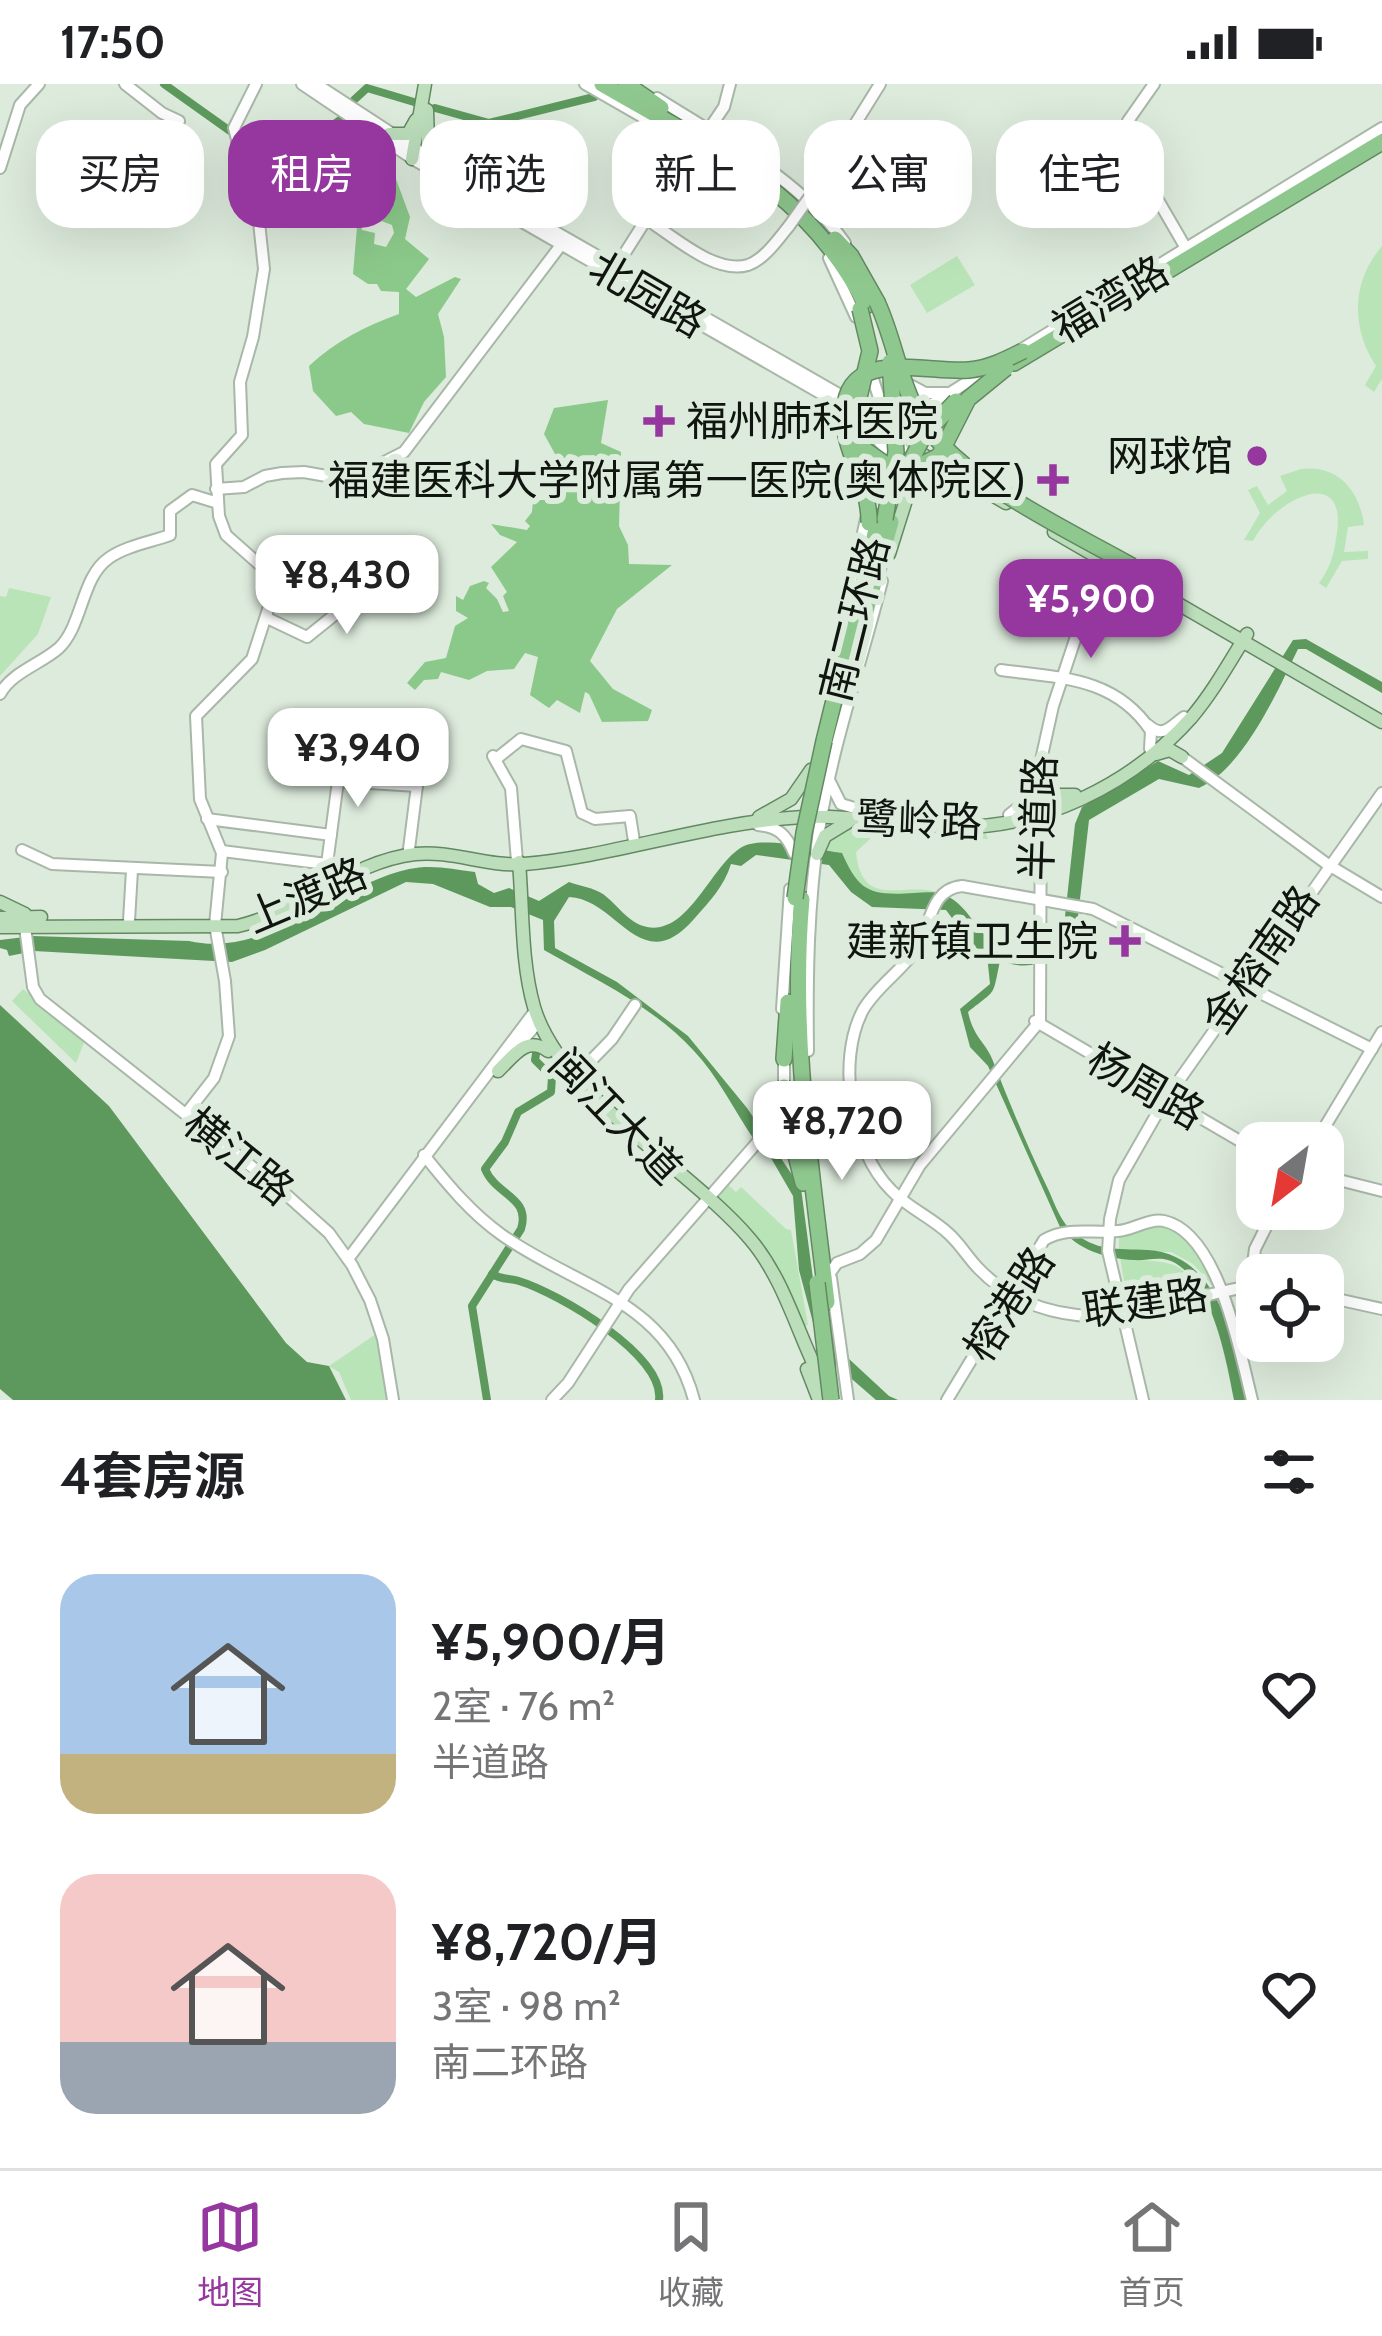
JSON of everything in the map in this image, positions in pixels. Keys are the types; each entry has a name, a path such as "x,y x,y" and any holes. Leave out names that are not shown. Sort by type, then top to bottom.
{"highway":[{"path":"617,84 671,120"},
{"path":"630,84 671,120"},
{"path":"592,85 671,120"},
{"name":"福湾路","path":"1024,354 1382,141"},
{"name":"福湾路","path":"1024,354 1382,141"},
{"path":"780,194 851,256 915,409 937,441 989,483 1130,568"},
{"path":"872,308 906,351 936,367 1024,354"},
{"path":"872,308 870,351 856,415 858,438 876,460 908,470 938,456 968,399 1024,354"},
{"name":"南二环路","path":"830,1399 823,1274 793,1086 794,981 804,833 881,520 890,451 889,404 872,308"},
{"path":"881,520 844,426 844,405 856,383 889,366 965,371 1024,354"},
{"path":"826,701 881,520 910,459 931,426 966,392 1006,368"},
{"path":"864,381 850,424 855,443 871,462 894,473 972,480 1130,568"},
{"path":"843,649 845,670"},
{"path":"794,981 808,1072"},
{"path":"784,1058 794,981"},
{"path":"784,1087 785,1112 810,1195"},
{"path":"810,1195 813,1138"}],"main road":[{"path":"415,156 426,97"},
{"path":"396,134 410,133 426,97"},
{"path":"973,398 947,417 940,435 948,447 986,483 1101,558 1130,568"},
{"path":"912,425 920,453 986,483 1382,720"},
{"path":"889,554 915,481 986,483"},
{"name":"鹭岭路","path":"516,863 801,814 950,826 1063,806 1106,786 1181,723 1208,696 1242,635"},
{"path":"1181,723 1175,745 1183,757"},
{"path":"1148,754 1167,750 1183,757"},
{"name":"鹭岭路","path":"1037,811 1148,754"},
{"path":"754,820 794,796 811,770"},
{"path":"1037,780 1050,795 1075,795"},
{"path":"817,853 830,831 866,816"},
{"name":"鹭岭路","path":"516,863 754,820"},
{"name":"上渡路","path":"30,925 129,921 215,930 260,914 379,857 409,849 444,847 516,863"},
{"name":"上渡路","path":"30,925 215,930 262,919 405,855 438,853 516,863"},
{"name":"闽江大道","path":"516,863 535,1019 548,1051 627,1135 745,1232 767,1262 830,1399"},
{"path":"1,912 30,925"},
{"name":"闽江大道","path":"535,1019 577,1075 706,1202"},
{"path":"498,1071 524,1046 537,1044 548,1051"}],"street":[{"path":"0,169 20,105 40,84"},
{"path":"124,84 177,120"},
{"path":"186,1114 212,1083 227,1050 228,1016 215,930 222,851 200,799 196,716 250,662 267,618 274,580 230,541 220,520 217,496 216,464 242,433 241,377 264,280 259,222 234,132 256,84"},
{"name":"北园路","path":"302,84 561,245 878,417"},
{"name":"北园路","path":"316,84 368,120"},
{"path":"630,84 688,120"},
{"path":"715,120 730,84"},
{"path":"660,228 705,256 738,266 756,261 812,195 880,84"},
{"path":"1154,84 1122,138 1187,250"},
{"path":"592,85 648,120"},
{"name":"北园路","path":"396,140 420,158"},
{"path":"780,204 811,231 846,292 867,353 878,417 874,434 884,447 898,450 912,425 949,393 1187,250 1382,141"},
{"path":"878,417 912,425 973,398 1382,141"},
{"path":"780,177 830,223 860,266 876,297 912,425 889,554 822,814 806,969 813,1138 828,1246 823,1274 843,1354 848,1400"},
{"name":"北园路","path":"548,228 878,417"},
{"path":"616,267 640,228"},
{"path":"0,694 9,681 64,642 103,562 171,534 170,511 192,495 217,496 282,473 349,480 404,452 561,245"},
{"path":"826,386 856,377 867,353"},
{"path":"900,374 920,392 949,393"},
{"path":"552,1400 620,1301 763,1137 784,1087 781,1019 794,858 884,447"},
{"name":"半道路","path":"1038,1015 1037,780 1060,678 1101,558"},
{"path":"267,618 308,637 353,600 429,572"},
{"path":"1001,670 1113,692 1156,731 1181,723"},
{"path":"1146,723 1153,737 1148,754"},
{"path":"516,863 511,788 493,756 521,739 566,751 582,813 595,819 630,816 634,841"},
{"path":"409,849 422,746"},
{"path":"1183,757 1329,865 1382,897"},
{"path":"830,778 832,794 841,804 866,816"},
{"path":"1004,819 1025,802 1037,780"},
{"path":"334,878 327,864 338,781 417,786"},
{"name":"金榕南路","path":"1146,1400 1109,1257 1119,1180 1166,1096 1382,789"},
{"path":"1004,819 1038,837 1063,806"},
{"path":"208,819 331,836"},
{"path":"754,820 784,834 794,858"},
{"path":"22,850 47,864 222,872"},
{"path":"222,851 327,864"},
{"path":"129,921 132,870"},
{"name":"联建路","path":"1038,898 962,886 942,893 911,957 866,1005 851,1047 855,1120 869,1163 898,1197 945,1230 982,1272 1010,1294 1039,1307 1072,1315 1236,1289"},
{"path":"1038,898 1083,907 1372,1049"},
{"path":"1,912 30,925"},
{"name":"横江路","path":"30,925 33,987 40,999 308,1212 350,1262 368,1294 383,1339 393,1400"},
{"path":"577,1075 635,1005"},
{"path":"823,1274 874,1242 923,1154 1038,1015"},
{"name":"杨周路","path":"1038,1015 1236,1136"},
{"path":"427,1158 535,1019"},
{"path":"350,1262 535,1019"},
{"path":"1328,1122 1382,1032"},
{"path":"427,1158 473,1211 512,1242 620,1301 667,1340 694,1400"},
{"path":"1344,1183 1382,1193"},
{"path":"828,1246 841,1255 863,1246 898,1197"},
{"name":"榕港路","path":"946,1400 1047,1238 1066,1231 1109,1232 1152,1221 1172,1224 1206,1253 1241,1352 1252,1400"},
{"path":"1344,1301 1382,1310"}],"shaded area":[{"path":"396,179 410,217 405,239 429,259 406,289 416,297 455,277 461,279 438,314 446,377 424,402 409,433 364,424 351,412 336,416 313,391 309,366 351,335 399,314 399,292 381,291 377,284 353,274 357,228 375,233 374,244 386,247 394,233"},
{"path":"1382,246 1382,379 1374,392 1365,385 1376,366 1362,336 1358,305 1364,275"},
{"path":"957,256 975,285 927,313 910,285"},
{"path":"608,400 601,443 621,452 619,526 628,545 629,564 672,565 617,609 590,661 613,689 652,710 648,721 602,722 585,692 580,713 557,700 549,708 530,695 538,657 525,653 514,669 487,671 469,680 441,672 438,679 424,680 415,690 407,683 425,662 446,658 455,626 468,618 456,611 456,596 463,600 470,586 484,581 503,612 509,611 503,596 507,592 491,567 517,542 500,535 491,524 527,530 530,526 525,521 533,500 555,500 560,463 544,434 554,408"},
{"path":"1301,469 1326,471 1345,482 1362,513 1364,525 1348,527 1344,552 1368,551 1368,559 1342,561 1326,588 1319,583 1332,557 1338,515 1332,500 1322,494 1292,501 1253,541 1244,540 1260,513 1248,490 1257,486 1268,505 1287,491 1280,476"},
{"path":"9,588 51,597 38,634 0,676 0,596 6,597"},
{"path":"1306,639 1382,682 1382,693 1306,649 1298,649 1258,726 1215,778 1199,788 1159,779 1089,820 1076,934 1033,965 1000,961 992,991 968,1012 1063,1221 1098,1246 1148,1250 1192,1267 1220,1305 1246,1400 1234,1400 1215,1322 1185,1270 1166,1260 1093,1252 1060,1227 988,1066 970,1047 960,1009 990,984 987,955 972,945 946,910 872,907 851,892 829,865 756,855 741,866 731,864 721,886 694,919 675,936 659,942 630,932 586,901 569,897 554,921 555,948 617,982 688,1036 747,1108 801,1188 817,1309 848,1358 898,1400 876,1400 823,1354 799,1270 793,1196 760,1139 753,1138 710,1071 661,1020 544,950 543,920 511,907 490,907 433,884 406,882 232,962 34,951 9,956 0,948 0,940 33,936 218,944 246,940 382,877 426,867 475,872 478,884 494,893 509,888 539,901 569,882 603,894 640,925 662,927 687,910 731,856 742,847 763,842 842,853 860,883 876,892 942,894 963,908 995,944 1025,953 1064,926 1075,824 1082,807 1158,761 1189,775 1222,753 1293,640"},
{"path":"853,828 931,834 985,832 988,839 873,836 856,852 866,881 885,890 937,892 878,895 824,851 833,836"},
{"path":"23,989 85,1040 76,1063 12,1001"},
{"path":"0,1005 109,1106 286,1343 307,1362 329,1366 346,1400 13,1400 0,1389"},
{"path":"725,1182 736,1192 741,1187 791,1230 808,1325 800,1327 766,1248 713,1196"},
{"path":"1153,1223 1193,1246 1213,1286 1193,1264 1171,1252 1119,1252 1119,1234"},
{"path":"1120,1257 1173,1265 1197,1288 1133,1297 1125,1287"},
{"path":"376,1334 387,1400 351,1400 339,1372 329,1366"}],"waterway":[{"path":"164,84 228,130"},
{"path":"354,100 367,88 414,102"},
{"path":"435,108 489,123 594,97"},
{"path":"487,1400 472,1306 521,1229 523,1218 517,1203 485,1169 505,1142 518,1112 551,1092 552,1077 535,1060 536,1054"},
{"path":"492,1274 536,1288 606,1328 645,1364 656,1382 659,1400"}],"place":[{"name":"福州肺科医院","path":"659,421"},
{"name":"网球馆","path":"1257,456"},
{"name":"福建医科大学附属第一医院(奥体院区)","path":"1053,480"},
{"name":"建新镇卫生院","path":"1125,941"}]}
